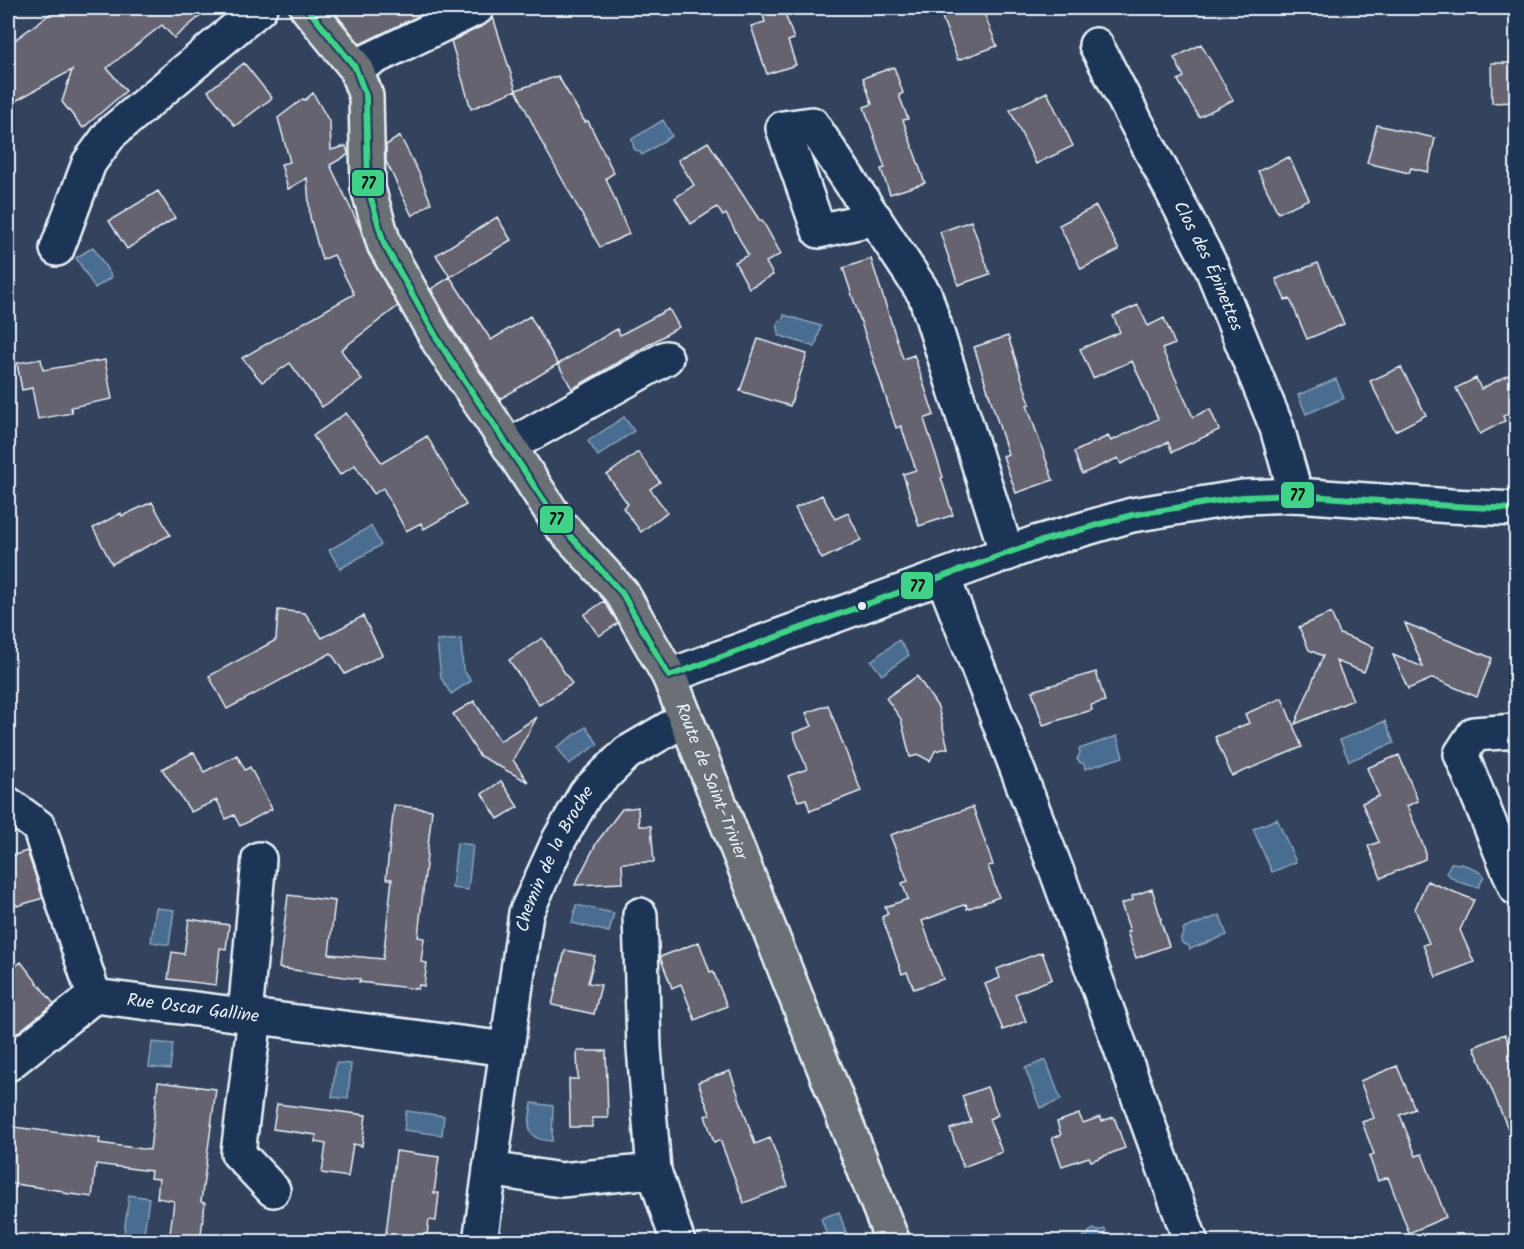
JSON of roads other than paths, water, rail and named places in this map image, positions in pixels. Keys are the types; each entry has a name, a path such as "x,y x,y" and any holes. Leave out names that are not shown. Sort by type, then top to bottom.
{"main road":[{"name":"Route de Saint-Trivier","path":"307,8 355,67 366,96 368,188 384,244 439,342 560,525 622,593 669,676 893,1242"}],"street":[{"path":"57,249 89,163 111,133 260,8"},
{"path":"355,67 477,8"},
{"name":"Clos des Épinettes","path":"1096,45 1211,266 1277,428 1296,495"},
{"path":"875,218 926,295 1007,554"},
{"path":"509,446 666,358"},
{"path":"669,676 1035,543 1132,515 1243,496 1296,495 1516,509"},
{"path":"934,580 1141,1157"},
{"path":"934,580 1057,872 1191,1242"},
{"name":"Chemin de la Broche","path":"480,1242 526,913 559,840 586,793 627,753 686,719"},
{"path":"1516,731 1474,734 1461,754 1516,888"},
{"path":"8,804 39,827 94,996 8,1064"},
{"path":"259,859 250,1016 238,1152 273,1190"},
{"path":"640,915 644,1048 654,1171 678,1242"},
{"name":"Rue Oscar Galline","path":"94,996 507,1048"},
{"path":"490,1169 561,1180 654,1171"}],"water":[{"path":"663,120 672,136 642,155 634,149 632,139"},
{"path":"93,247 112,277 95,288 76,258"},
{"path":"784,315 821,326 815,347 778,335 777,324"},
{"path":"1336,379 1344,398 1306,414 1298,395"},
{"path":"624,417 634,431 598,456 588,441"},
{"path":"371,526 381,545 340,569 329,550"},
{"path":"461,639 463,669 471,681 451,694 441,678 437,641"},
{"path":"899,640 909,655 882,675 871,661"},
{"path":"1385,721 1394,743 1349,761 1340,740"},
{"path":"586,727 598,744 569,764 557,747"},
{"path":"1117,736 1123,757 1085,769 1084,764 1077,759 1079,749"},
{"path":"1277,819 1296,862 1272,872 1253,829"},
{"path":"457,843 473,845 468,890 452,888"},
{"path":"1451,863 1469,866 1484,876 1479,887 1461,883 1446,873"},
{"path":"576,905 614,913 609,932 572,923"},
{"path":"156,908 174,910 169,945 151,942"},
{"path":"1220,915 1227,935 1190,949 1188,945 1182,943 1183,929"},
{"path":"152,1042 173,1044 170,1069 149,1067"},
{"path":"1046,1060 1061,1100 1040,1108 1025,1068"},
{"path":"336,1063 351,1064 348,1099 332,1097"},
{"path":"532,1103 553,1106 552,1141 542,1140 532,1134 529,1124"},
{"path":"406,1111 444,1116 442,1135 404,1130"},
{"path":"129,1195 149,1198 143,1241 123,1241"},
{"path":"839,1212 849,1241 829,1241 821,1218"},
{"path":"1093,1229 1098,1231 1105,1229 1110,1241 1085,1241 1083,1237"}]}
